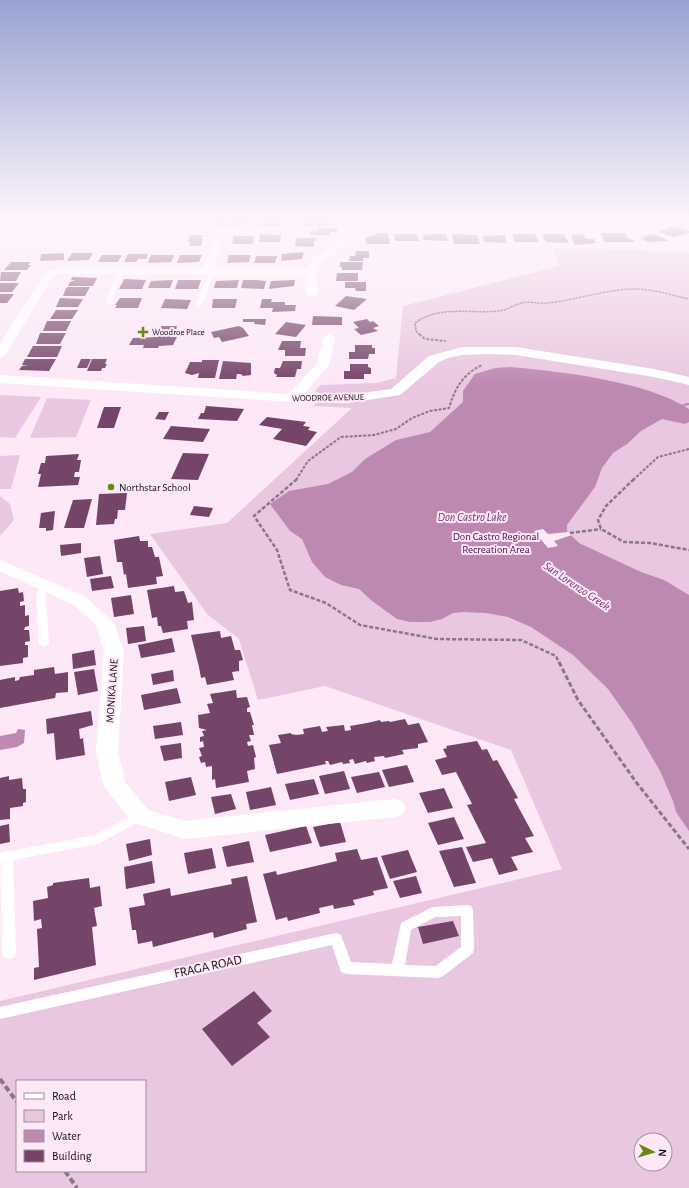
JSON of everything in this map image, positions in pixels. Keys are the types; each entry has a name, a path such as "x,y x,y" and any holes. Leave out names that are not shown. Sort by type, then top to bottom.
{"street":[{"path":"0,354 48,275"},
{"path":"311,275 312,294"},
{"path":"294,398 323,365 329,338"},
{"name":"WOODROE AVENUE","path":"0,379 294,398 348,399 395,392 434,359 452,353 480,350 525,353 662,374 689,381"},
{"name":"MONIKA LANE","path":"0,565 80,601 105,623 114,652 107,751 114,785 140,816"},
{"path":"140,816 185,830 395,808"}],"lane":[{"path":"110,304 110,297 119,275"},
{"path":"200,305 209,275"},
{"path":"44,644 41,594 47,585"},
{"path":"9,953 4,858 98,839 140,816"},
{"name":"FRAGA ROAD","path":"0,1013 336,939 346,968 438,972 468,949 467,910 433,912 405,927 398,970"}],"path":[{"path":"446,341 425,339 416,331 415,323 422,317 439,312 497,311 510,309 521,302 547,303 597,295 612,290 636,289 655,291 689,299"},
{"path":"480,350 490,355 490,362 466,374 457,385 449,408 430,411 412,418 396,429 374,435 341,437 308,461 297,479 254,516 277,550 290,590 326,603 360,625 437,639 521,640 556,656 578,700 636,782 689,849"},
{"path":"601,529 598,520 606,506 646,466 658,457 689,449"},
{"path":"570,533 601,529 624,542 650,543 689,550"},
{"path":"0,1079 16,1101"},
{"path":"66,1172 77,1188"}],"green space":[{"name":"Don Castro Regional Recreation Area","path":"523,275 689,275 689,1188 0,1188 0,1001 562,869 511,750 325,686 258,700 239,639 207,614 150,534 227,523 352,408 313,406 318,401 319,393 315,391 321,385 377,383 396,378 403,306"},
{"path":"0,395 41,397 15,438 0,437"},
{"path":"47,398 91,400 76,437 30,438"},
{"path":"20,455 11,489 0,489 0,456"},
{"path":"0,496 10,504 14,520 0,536"}],"water":[{"name":"Don Castro Lake","path":"511,367 603,379 650,391 671,399 689,409 689,422 685,424 662,419 641,431 627,444 613,453 602,468 595,487 567,525 567,531 579,543 641,572 664,580 689,595 689,831 676,812 673,801 660,771 632,723 608,689 573,655 531,627 508,617 486,613 464,612 453,613 442,619 430,622 410,622 397,619 372,601 359,589 341,585 325,577 312,562 302,539 290,531 270,504 289,491 328,484 352,472 365,459 396,440 430,432 463,402 463,391 475,374 495,368"},
{"path":"18,729 25,730 24,743 17,747 0,750 0,736 16,733"}],"pier":[{"path":"543,529 548,534 568,532 572,535 554,541 558,546 548,548 534,531"}],"building":[{"path":"1,275 19,275 16,281 0,281"},
{"path":"337,275 358,275 358,281 336,281"},
{"path":"72,277 97,278 93,286 68,286 70,282 75,280 71,280"},
{"path":"124,279 146,280 142,289 119,289"},
{"path":"173,280 170,288 148,288 151,281"},
{"path":"178,280 201,280 198,289 175,289"},
{"path":"239,280 237,288 214,288 216,281"},
{"path":"243,280 266,281 264,289 241,288"},
{"path":"295,280 294,286 269,289 271,281"},
{"path":"345,282 366,282 366,291 356,291 355,288 345,288"},
{"path":"0,283 19,283 12,292 0,292"},
{"path":"90,287 85,296 63,296 66,288"},
{"path":"0,294 14,294 7,303 0,303"},
{"path":"346,296 367,299 354,310 335,306"},
{"path":"60,298 83,299 78,307 56,307"},
{"path":"120,298 142,298 138,308 115,308 117,305 115,305"},
{"path":"165,299 191,300 187,309 161,308"},
{"path":"213,299 237,299 235,308 212,308"},
{"path":"262,299 272,299 271,302 285,302 285,305 296,305 295,311 272,312 273,308 260,308"},
{"path":"56,310 78,310 72,319 50,319"},
{"path":"313,316 342,317 342,325 312,325"},
{"path":"243,319 266,319 265,325 254,324 255,322 243,322"},
{"path":"367,319 370,322 373,321 379,326 373,328 378,331 361,335 354,329 359,328 353,322"},
{"path":"47,321 71,321 66,331 43,331"},
{"path":"286,322 306,325 296,337 275,334"},
{"path":"161,326 177,326 174,337 177,337 173,345 159,346 158,348 143,348 144,345 129,345 133,338 158,337"},
{"path":"239,326 243,328 249,336 222,342 219,337 214,338 211,332"},
{"path":"40,333 66,333 60,344 36,344"},
{"path":"282,341 301,341 300,348 306,348 305,356 285,356 285,350 278,350"},
{"path":"355,345 372,345 372,348 375,348 375,354 369,354 368,359 349,359 349,352 355,352"},
{"path":"33,346 62,346 57,357 27,357"},
{"path":"25,359 56,359 49,371 19,370 22,366 28,365 22,365"},
{"path":"81,359 91,359 87,368 77,368"},
{"path":"92,359 107,359 105,368 102,368 101,371 87,371"},
{"path":"202,360 219,360 215,378 198,378 199,373 192,375 185,373 190,362 202,362"},
{"path":"223,361 251,363 251,375 243,376 241,374 237,374 236,379 219,379"},
{"path":"283,361 302,361 301,369 297,369 295,377 276,377 277,375 274,373 275,368 280,368"},
{"path":"350,364 368,364 368,367 371,368 371,374 364,374 364,379 344,379 344,371 350,371"},
{"path":"206,406 244,409 237,421 198,419 201,413 204,413"},
{"path":"104,407 121,407 114,428 97,428"},
{"path":"159,412 169,412 165,420 155,419"},
{"path":"267,417 306,422 303,426 310,427 308,430 317,432 306,446 273,439 282,429 259,425"},
{"path":"171,426 210,429 203,442 163,439"},
{"path":"183,453 209,454 198,480 171,479"},
{"path":"79,454 77,460 81,460 79,472 75,472 74,477 80,477 78,485 38,487 41,474 38,474 41,463 45,463 46,456"},
{"path":"127,493 125,510 118,510 117,519 115,519 114,524 96,525 99,494"},
{"path":"92,499 84,528 64,528 73,500"},
{"path":"194,506 213,508 209,517 190,515"},
{"path":"55,511 53,530 46,531 46,528 39,528 41,513"},
{"path":"139,536 140,541 148,541 148,547 152,547 155,557 159,557 163,576 156,577 157,584 128,588 122,562 117,562 114,540"},
{"path":"81,543 81,553 61,556 60,545"},
{"path":"100,556 103,574 87,577 84,558"},
{"path":"111,576 114,588 92,591 90,579"},
{"path":"174,586 175,592 184,591 188,603 192,602 194,620 187,621 188,629 163,633 161,626 158,626 157,617 152,618 147,590"},
{"path":"18,588 19,593 23,592 24,601 20,602 20,606 25,605 25,616 29,615 29,626 25,627 24,630 29,630 30,641 25,642 25,645 28,645 28,657 23,658 23,663 0,666 0,591"},
{"path":"131,595 134,614 114,617 111,598"},
{"path":"144,626 146,641 128,644 126,628"},
{"path":"220,631 221,638 231,636 235,650 240,650 243,660 239,661 239,671 232,672 234,680 207,685 205,677 201,678 191,635"},
{"path":"172,638 175,652 141,658 138,645"},
{"path":"94,650 96,665 73,669 72,654"},
{"path":"54,667 55,674 68,672 68,692 56,693 55,698 0,708 0,680 15,677 15,681 19,680 20,677 34,675 34,670"},
{"path":"94,669 98,691 78,695 74,672"},
{"path":"173,670 174,681 153,685 151,674"},
{"path":"177,688 181,703 144,710 141,695"},
{"path":"236,690 237,698 247,697 250,707 247,708 247,712 250,712 254,725 252,725 254,735 249,735 251,741 247,742 248,746 253,745 256,757 254,758 255,769 247,771 249,782 216,788 215,779 212,780 212,766 206,767 205,762 201,763 199,757 202,756 199,748 204,747 203,741 200,742 200,737 204,736 202,731 207,730 199,728 198,715 210,713 207,704 213,703 210,694"},
{"path":"91,711 93,725 79,729 80,739 83,738 85,755 56,760 54,733 47,734 46,719"},
{"path":"405,719 408,725 419,723 428,742 418,744 418,748 402,750 404,754 385,758 384,756 374,757 375,761 367,763 366,761 355,764 353,759 349,760 350,763 343,764 342,762 330,765 328,761 325,761 326,764 277,774 269,745 281,743 278,735 291,733 296,735 304,734 303,729 320,726 322,732 328,731 326,727 344,725 345,731 351,730 350,726 380,720 381,722 390,722"},
{"path":"181,722 183,735 155,739 153,726"},
{"path":"477,741 482,750 487,749 493,761 497,760 518,798 514,799 534,836 525,838 533,852 511,857 518,870 499,875 492,858 473,862 466,847 486,843 467,805 472,804 456,772 442,775 435,760 447,757 443,749 447,748 446,746"},
{"path":"181,743 182,758 164,761 160,746"},
{"path":"407,765 414,782 389,787 382,770"},
{"path":"344,771 350,789 325,794 319,776"},
{"path":"379,772 385,787 357,793 351,777"},
{"path":"9,776 9,780 22,778 23,789 26,789 26,802 23,803 23,806 10,808 10,819 0,820 0,778"},
{"path":"191,777 196,795 169,801 165,782"},
{"path":"314,779 319,794 290,800 285,784"},
{"path":"271,787 276,805 250,810 246,792"},
{"path":"444,788 453,808 428,813 419,793"},
{"path":"231,794 236,809 215,814 211,797"},
{"path":"454,817 464,839 438,845 428,823"},
{"path":"340,822 346,842 320,847 313,827"},
{"path":"9,824 10,842 0,844 0,826"},
{"path":"306,826 312,843 270,852 265,835"},
{"path":"150,839 152,855 129,861 126,844"},
{"path":"249,841 254,862 227,867 222,847"},
{"path":"462,847 476,883 454,887 439,851"},
{"path":"212,848 216,868 188,874 184,853"},
{"path":"357,849 361,860 377,857 388,888 373,891 374,895 353,900 355,905 334,909 333,905 319,908 320,913 288,921 287,917 276,920 263,874 276,871 277,875 337,861 335,853"},
{"path":"408,850 417,872 390,879 381,856"},
{"path":"152,861 155,883 126,889 124,867"},
{"path":"247,876 257,922 246,924 247,929 214,938 213,932 153,947 152,941 138,944 136,930 132,930 129,908 145,905 143,894 170,888 171,896 232,884 231,879"},
{"path":"416,876 422,893 400,898 393,881"},
{"path":"89,878 90,888 100,886 102,906 94,908 97,926 92,927 96,965 34,980 34,968 39,967 37,929 42,928 41,919 34,921 33,901 48,898 47,887 53,885 53,883"},
{"path":"453,921 459,936 423,944 418,927"},
{"path":"254,991 272,1011 257,1023 270,1037 232,1066 202,1029"}],"waterway":[{"name":"San Lorenzo Creek","path":"677,407 689,404"}],"place":[{"name":"Woodroe Place","path":"143,332"},
{"name":"Northstar School","path":"111,487"}]}
